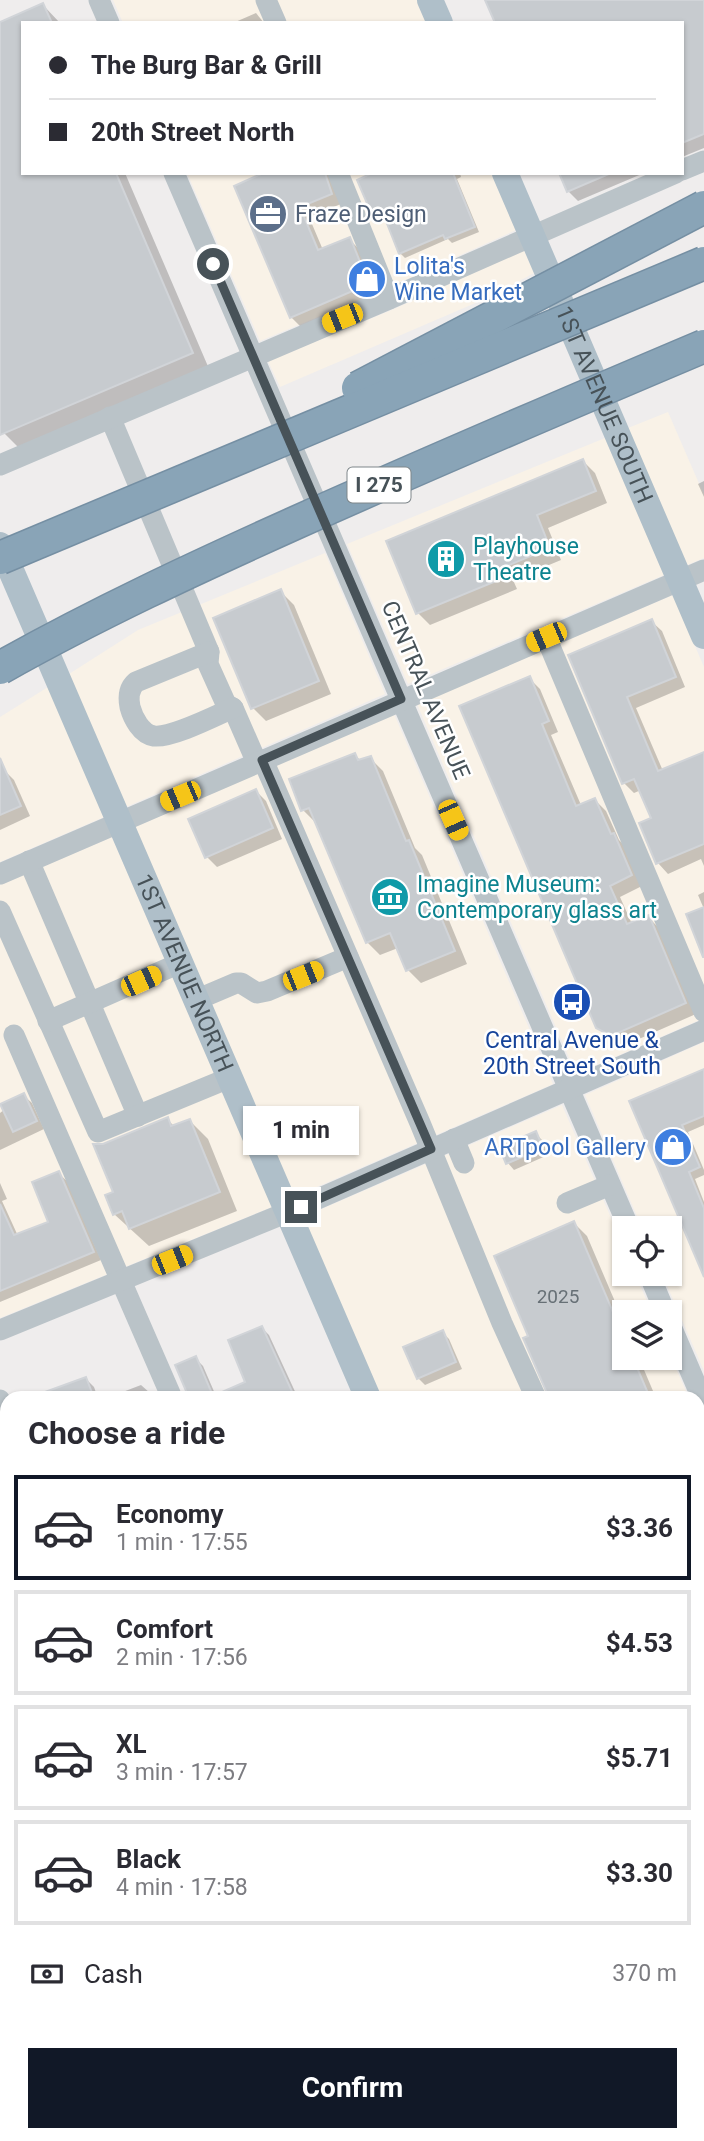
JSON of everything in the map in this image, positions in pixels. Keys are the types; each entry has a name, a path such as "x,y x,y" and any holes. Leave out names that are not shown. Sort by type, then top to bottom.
{"highway":[{"path":"190,477 704,207"},
{"path":"0,558 704,264"},
{"name":"I 275","path":"0,668 60,634 219,558 430,462 704,346"}],"main road":[{"path":"430,0 439,21"},
{"name":"1ST AVENUE SOUTH","path":"506,175 704,636"},
{"name":"1ST AVENUE NORTH","path":"0,545 365,1391"}],"street":[{"path":"99,0 108,21"},
{"path":"267,0 275,21"},
{"path":"684,169 704,161"},
{"name":"CENTRAL AVENUE","path":"175,175 624,1216"},
{"path":"339,175 389,299"},
{"path":"0,465 671,175"},
{"path":"110,417 209,652 218,658 236,700 233,708 179,731 153,736 144,732 135,720 130,706 132,685 136,681 209,652"},
{"path":"0,874 704,569"},
{"path":"546,637 704,1012"},
{"path":"233,708 348,957 533,1391"},
{"path":"29,861 138,1116"},
{"path":"0,911 98,1132 229,1078"},
{"path":"196,1000 236,983 257,993 267,991 348,957"},
{"path":"48,1021 180,963"},
{"path":"0,1330 288,1212 704,1030"},
{"path":"14,1035 169,1391"},
{"path":"454,1139 464,1164"},
{"path":"567,1203 610,1185"},
{"path":"682,1352 699,1391"}],"shaded area":[{"path":"113,0 417,0 425,21 122,21"},
{"path":"188,175 492,175 516,230 260,341"},
{"path":"524,250 534,273 494,295 280,387 268,361 394,309"},
{"path":"668,412 704,495 704,558 687,565 628,428"},
{"path":"605,438 664,575 408,684 347,544"},
{"path":"325,553 385,694 126,807 69,674 138,630"},
{"path":"673,595 704,667 704,1018 576,1074 417,704"},
{"path":"48,687 104,817 0,862 0,717"},
{"path":"394,714 553,1084 294,1197 135,827"},
{"path":"112,837 272,1207 0,1318 0,885"},
{"path":"704,1042 704,1371 682,1320 682,1300 673,1300 667,1286 682,1286 682,1216 637,1216 585,1095"},
{"path":"562,1105 612,1220 612,1286 640,1286 647,1300 612,1300 612,1370 677,1370 686,1391 378,1391 303,1217"}],"building":[{"path":"485,0 704,0 704,134 684,142 684,21 494,21"},
{"path":"43,3 51,21 21,21 21,175 117,175 193,353 0,435 0,22"},
{"path":"259,175 326,175 332,194 300,207 318,250 350,237 369,284 290,318 234,186"},
{"path":"368,175 454,175 475,227 445,239 443,235 399,254 382,211 372,215 357,180"},
{"path":"560,175 606,175 567,192"},
{"path":"583,459 596,491 537,515 550,548 502,568 506,577 416,614 386,541"},
{"path":"281,589 319,681 251,709 213,618"},
{"path":"652,619 676,677 627,697 658,771 704,752 704,844 656,864 639,823 651,818 634,779 622,784 568,655"},
{"path":"530,676 549,721 542,724 576,806 595,798 632,875 610,886 627,924 649,915 686,1003 611,1036 596,1028 459,706"},
{"path":"355,753 358,760 371,756 455,951 406,971 390,933 366,943 309,808 301,811 289,779"},
{"path":"0,758 21,806 0,815"},
{"path":"256,789 273,828 205,858 188,819"},
{"path":"704,907 704,957 703,957 686,914"},
{"path":"704,1069 704,1116 682,1125 700,1167 689,1172 704,1208 704,1277 682,1225 682,1216 678,1216 629,1101"},
{"path":"24,1093 37,1121 13,1132 0,1104"},
{"path":"168,1117 171,1126 190,1119 220,1192 129,1229 122,1211 113,1215 105,1195 113,1192 93,1144 103,1144"},
{"path":"536,1131 543,1148 506,1164 499,1147"},
{"path":"59,1171 94,1252 0,1291 0,1204 14,1235 48,1222 32,1182"},
{"path":"574,1221 612,1310 612,1370 638,1370 647,1391 546,1391 523,1338 528,1336 494,1256"},
{"path":"262,1326 292,1391 224,1391 245,1382 228,1340"},
{"path":"443,1330 456,1362 417,1379 403,1347"},
{"path":"196,1356 211,1391 186,1391 175,1365"},
{"path":"86,1377 91,1391 48,1391"}],"place":[{"name":"Fraze Design","path":"268,214"},
{"name":"Lolita's Wine Market","path":"367,279"},
{"name":"Playhouse Theatre","path":"446,559"},
{"name":"Imagine Museum: Contemporary glass art","path":"390,897"},
{"name":"Central Avenue & 20th Street South","path":"572,1002"},
{"name":"ARTpool Gallery","path":"673,1147"}],"route":[{"path":"213,264 401,699 262,760 431,1149 301,1207"}]}
